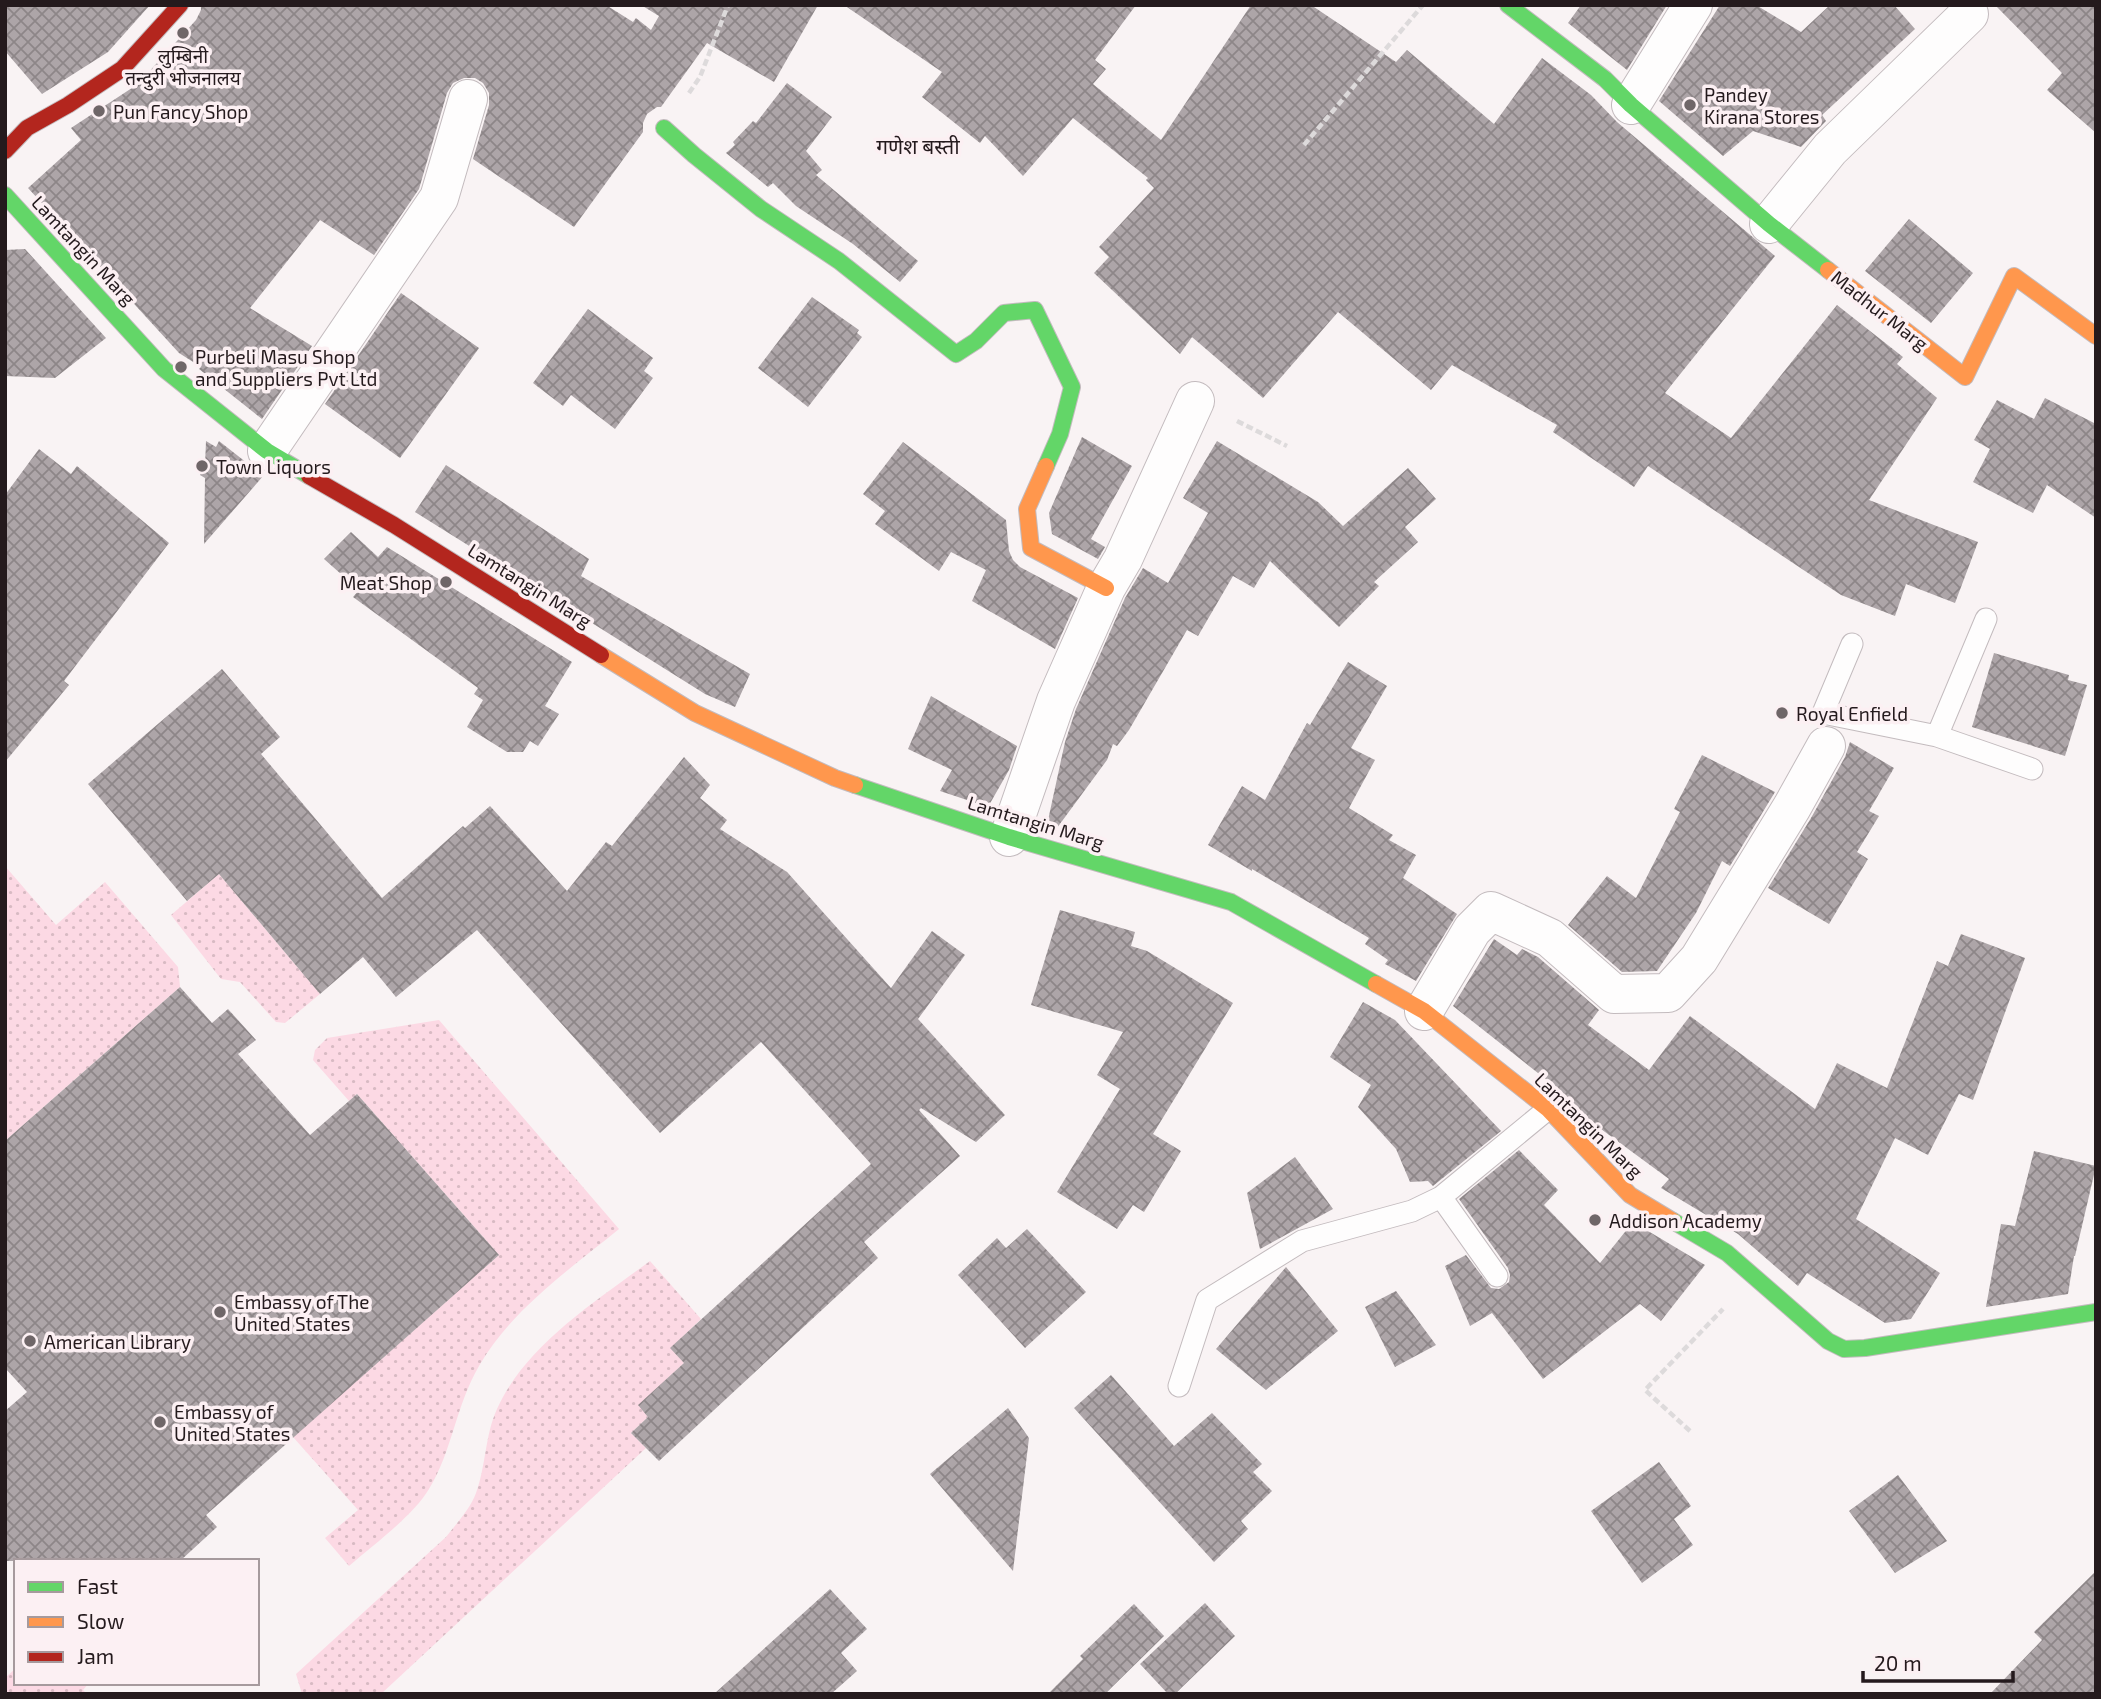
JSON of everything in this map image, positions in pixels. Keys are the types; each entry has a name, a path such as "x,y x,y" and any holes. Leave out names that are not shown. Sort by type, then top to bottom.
{"street":[{"path":"5,151 27,128 122,69 180,5"},
{"name":"Madhur Marg","path":"1508,5 1605,79 1631,106 1769,224 1965,377 2014,276 2096,336"},
{"path":"1631,106 1693,5"},
{"path":"1769,224 1830,149 1969,14"},
{"path":"267,451 439,198 468,99"},
{"path":"664,128 761,209 839,261 956,354 976,341 1004,313 1035,310 1072,387 1060,434 1027,509 1031,548 1107,588"},
{"name":"Lamtangin Marg","path":"5,195 164,369 267,451 405,532 695,713 835,778 1009,837 1231,902 1424,1011 1548,1110 1630,1195 1727,1253 1828,1341 1844,1349 2016,1326 2096,1312"},
{"path":"1009,837 1056,701 1195,401"},
{"path":"1424,1011 1472,930 1490,911 1550,939 1614,994 1668,993 1699,959 1792,807 1834,732"}],"lane":[{"path":"1937,736 1986,619"},
{"path":"1852,645 1823,713 1834,732 1937,736 2032,769"},
{"path":"1179,1385 1207,1300 1302,1241 1412,1211 1441,1197 1548,1110"},
{"path":"1441,1197 1497,1276"}],"path":[{"path":"664,128 700,77 727,5"},
{"path":"1304,145 1423,5"},
{"path":"1195,401 1287,446"},
{"path":"1690,1431 1645,1390 1755,1276"}],"shaded area":[{"path":"5,866 56,925 105,882 178,967 180,987 5,1141"},
{"path":"219,874 320,994 285,1023 276,1022 240,982 221,979 171,915"},
{"path":"439,1020 619,1229 543,1291 492,1345 471,1381 443,1460 429,1489 403,1520 349,1566 325,1538 358,1510 293,1437 499,1255 357,1094 349,1101 313,1060 315,1050 327,1038"},
{"path":"650,1261 701,1319 671,1348 684,1363 639,1405 648,1417 631,1433 646,1448 381,1694 302,1694 296,1674 446,1537 467,1510 479,1483 497,1409 509,1386 525,1365 564,1326"},
{"path":"14,1670 14,1685 87,1685 83,1690 87,1694 5,1694 5,1678"}],"building":[{"path":"5,5 150,5 108,52 42,94 5,51"},
{"path":"201,5 606,5 633,22 636,18 651,30 659,16 641,5 818,5 774,82 707,43 661,107 647,114 643,132 574,227 473,159 489,105 489,93 483,83 475,78 464,78 453,83 447,93 419,189 374,255 320,220 250,308 312,346 262,419 199,369 201,367 179,353 28,188 81,140 71,128 138,84 196,20"},
{"path":"844,5 1136,5 1095,60 1106,69 1093,84 1161,140 1251,5 1311,5 1396,62 1407,50 1494,124 1542,58 1591,95 1617,122 1775,256 1665,393 1731,438 1837,305 1903,357 1897,364 1937,398 1869,500 1978,542 1955,603 1906,584 1895,616 1841,595 1648,466 1634,487 1553,432 1557,425 1452,365 1431,390 1338,312 1263,398 1192,337 1180,354 1094,273 1109,257 1099,247 1154,188 1146,180 1148,178 1073,118 1023,176 985,136 980,143 922,97 942,72"},
{"path":"1581,5 1667,5 1627,70 1568,23"},
{"path":"1720,5 1756,5 1801,32 1830,5 1894,5 1915,29 1822,115 1826,121 1801,147 1753,131 1723,156 1659,101"},
{"path":"1995,5 2096,5 2096,133 2047,90 2062,73"},
{"path":"787,83 832,117 806,151 822,170 816,175 918,261 900,282 853,244 796,206 773,183 768,187 726,153 753,121 756,123"},
{"path":"1909,219 1973,273 1931,323 1865,271"},
{"path":"25,249 106,338 55,378 5,376 5,250"},
{"path":"401,293 479,348 400,458 325,404"},
{"path":"812,297 859,330 857,333 862,337 808,407 758,368"},
{"path":"588,309 653,358 644,371 653,378 615,429 571,395 563,406 533,383"},
{"path":"2045,398 2096,424 2096,518 2047,485 2033,513 1973,482 1990,449 1974,440 1997,400 2034,419"},
{"path":"1082,437 1132,466 1091,539 1105,547 1098,559 1052,534 1049,513"},
{"path":"206,441 216,447 219,441 264,475 204,544 205,478 200,475 205,466"},
{"path":"1217,441 1318,502 1343,526 1408,468 1436,499 1405,527 1418,542 1374,582 1379,586 1339,627 1270,561 1254,588 1233,576 1198,636 1187,630 1129,730 1117,746 1113,744 1107,760 1057,828 1047,825 1065,742 1076,709 1125,598 1143,568 1168,583 1208,513 1183,498"},
{"path":"903,442 1006,520 1009,551 1020,567 1078,598 1055,649 972,601 986,570 951,552 939,571 875,524 885,511 863,494"},
{"path":"39,449 71,474 77,466 169,543 64,681 69,685 5,762 5,495"},
{"path":"446,465 589,559 581,576 750,674 735,707 705,694 415,512"},
{"path":"351,532 378,557 387,547 572,662 545,706 559,714 538,746 530,741 523,752 507,752 467,727 483,700 474,694 478,688 353,597 359,590 324,559"},
{"path":"1994,653 2069,675 2068,680 2087,685 2065,756 1972,727"},
{"path":"1348,662 1387,686 1351,748 1375,760 1349,808 1393,835 1389,840 1416,855 1403,878 1457,914 1416,981 1385,964 1388,960 1365,944 1369,938 1208,845 1242,786 1265,800 1307,723 1310,725"},
{"path":"222,669 280,737 261,754 382,898 463,826 465,828 490,806 567,891 606,842 612,846 684,757 710,785 700,798 727,820 720,829 787,872 891,988 932,931 965,955 918,1019 1005,1115 976,1142 921,1108 919,1110 960,1156 864,1242 878,1258 659,1461 631,1433 648,1417 638,1405 684,1363 670,1348 871,1164 761,1042 660,1133 477,930 396,997 363,957 320,994 219,874 187,901 88,784"},
{"path":"931,696 1017,746 1009,770 988,807 940,791 952,770 908,749"},
{"path":"1850,742 1894,768 1869,811 1879,816 1857,852 1868,859 1829,924 1768,888 1811,818 1845,757"},
{"path":"1702,755 1775,792 1730,866 1722,861 1696,913 1657,971 1622,972 1568,925 1607,876 1636,898 1680,812 1674,809"},
{"path":"1060,910 1135,932 1131,946 1147,951 1233,1003 1153,1134 1181,1151 1144,1212 1133,1205 1117,1229 1057,1192 1120,1089 1097,1075 1123,1032 1031,1005"},
{"path":"1961,934 2025,958 1973,1100 1959,1094 1928,1155 1895,1138 1856,1219 1940,1273 1911,1319 1885,1323 1807,1273 1798,1286 1738,1234 1661,1188 1669,1179 1586,1118 1562,1092 1453,1006 1494,939 1517,955 1522,949 1538,957 1599,1010 1588,1025 1649,1070 1690,1016 1815,1109 1837,1063 1887,1088 1937,961 1948,966"},
{"name":"Embassy of The United States","path":"180,987 212,1023 228,1009 256,1040 238,1054 310,1135 357,1094 499,1255 206,1515 217,1527 182,1559 5,1561 5,1411 27,1392 5,1368 5,1141"},
{"path":"1363,1002 1395,1020 1501,1131 1433,1186 1428,1181 1410,1182 1396,1149 1358,1107 1371,1085 1330,1057"},
{"path":"1519,1150 1558,1190 1544,1205 1600,1263 1633,1222 1705,1265 1661,1321 1640,1304 1543,1379 1492,1313 1470,1326 1445,1266 1466,1255 1491,1288 1499,1289 1509,1282 1508,1268 1459,1199"},
{"path":"2034,1151 2096,1166 2074,1256 2068,1294 1986,1307 2001,1224 2015,1226"},
{"path":"1295,1157 1333,1209 1260,1249 1247,1193"},
{"path":"1027,1229 1086,1292 1025,1348 958,1275 997,1238 1006,1248"},
{"path":"1286,1267 1338,1331 1266,1390 1216,1349"},
{"path":"1396,1291 1436,1345 1395,1367 1365,1307"},
{"path":"1111,1375 1174,1446 1212,1413 1262,1464 1253,1472 1272,1491 1241,1521 1248,1529 1214,1562 1074,1408"},
{"path":"1008,1408 1029,1438 1013,1571 930,1474"},
{"path":"1659,1462 1691,1506 1674,1519 1693,1545 1642,1583 1591,1511"},
{"path":"1898,1475 1947,1541 1895,1573 1849,1511"},
{"path":"2096,1571 2096,1694 1990,1694 2042,1640 2034,1632"},
{"path":"830,1589 867,1629 841,1653 857,1671 831,1694 714,1694"},
{"path":"1205,1603 1235,1636 1175,1694 1168,1694 1140,1664"},
{"path":"1134,1604 1164,1636 1105,1694 1048,1694 1083,1659 1080,1656"}],"traffic: fast":[{"path":"1508,5 1605,79 1631,105 1769,224 1828,270"},
{"path":"664,128 761,209 839,261 956,354 976,341 1004,313 1035,310 1072,387 1060,434 1046,466"},
{"path":"5,195 164,369 267,451 309,476"},
{"path":"855,785 1009,837 1231,902 1376,984"},
{"path":"1673,1221 1727,1253 1828,1341 1844,1349 2096,1312"}],"traffic: slow":[{"path":"1828,270 1965,377 2014,276 2096,336"},
{"path":"1046,466 1027,509 1031,548 1106,588"},
{"path":"601,655 695,713 855,785"},
{"path":"1376,984 1424,1011 1548,1109 1630,1195 1673,1221"}],"traffic: jam":[{"path":"5,151 27,128 122,69 180,5"},
{"path":"309,476 394,525 601,655"}],"place":[{"name":"लुम्बिनी तन्दुरी भोजनालय","path":"183,33"},
{"name":"Pandey Kirana Stores","path":"1690,105"},
{"name":"Pun Fancy Shop","path":"99,111"},
{"name":"Purbeli Masu Shop and Suppliers Pvt Ltd","path":"181,367"},
{"name":"Town Liquors","path":"202,466"},
{"name":"Meat Shop","path":"446,582"},
{"name":"Royal Enfield","path":"1782,713"},
{"name":"Addison Academy","path":"1595,1220"},
{"name":"Embassy of The United States","path":"220,1312"},
{"name":"American Library","path":"30,1341"},
{"name":"Embassy of United States","path":"160,1422"}],"district":[{"name":"गणेश बस्ती","path":"918,145"}]}
